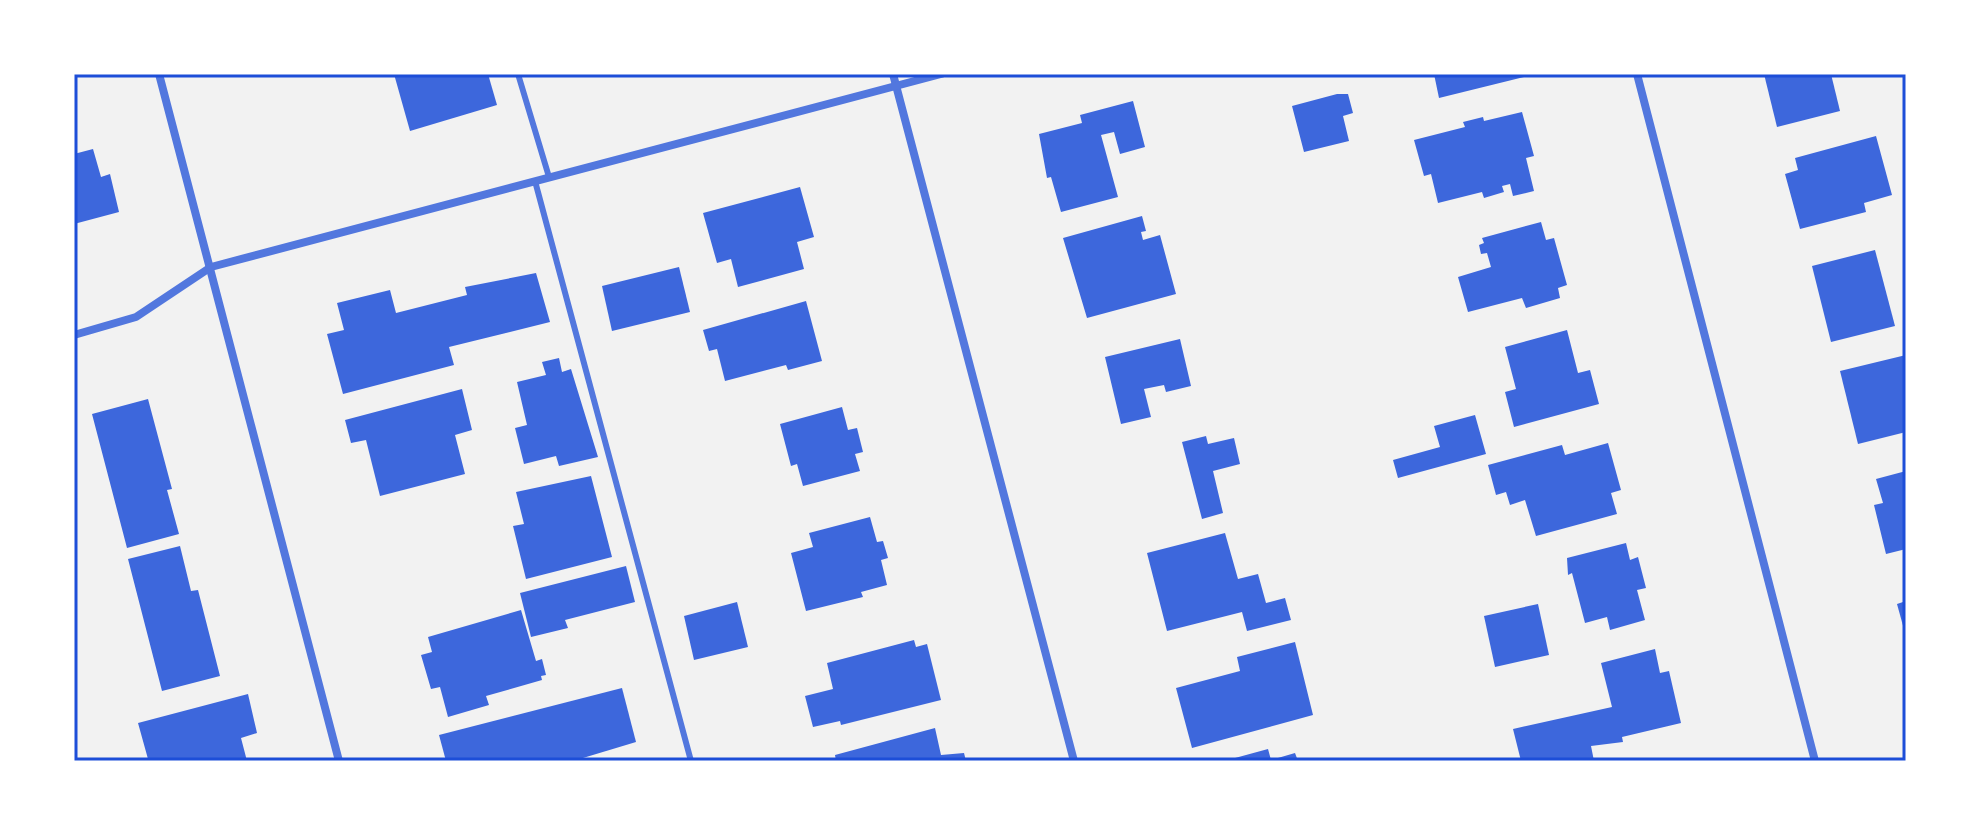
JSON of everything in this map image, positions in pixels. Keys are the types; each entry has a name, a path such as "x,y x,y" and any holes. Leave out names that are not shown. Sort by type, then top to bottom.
{"street":[{"path":"159,74 339,761"},
{"path":"893,74 1074,761"},
{"path":"74,335 136,317 211,267 941,74"},
{"path":"1637,74 1815,761"}],"lane":[{"path":"518,74 549,177"},
{"path":"535,181 691,761"}],"building":[{"path":"394,74 488,74 497,105 410,131"},
{"path":"1434,74 1532,74 1532,75 1439,98"},
{"path":"1764,74 1831,74 1840,111 1777,127"},
{"path":"1348,94 1353,113 1343,116 1349,141 1304,152 1292,106"},
{"path":"1133,101 1145,147 1120,154 1114,132 1101,135 1118,197 1061,212 1051,177 1047,178 1039,134 1082,123 1080,115"},
{"path":"1522,112 1534,156 1526,158 1534,191 1513,196 1510,184 1502,186 1504,192 1484,198 1482,192 1438,203 1431,174 1424,176 1414,140 1465,127 1463,122 1483,117 1484,121"},
{"path":"1876,136 1892,195 1864,203 1866,212 1800,229 1785,174 1798,170 1795,158"},
{"path":"93,149 101,177 110,174 119,212 74,224 74,154"},
{"path":"800,187 814,237 797,242 804,269 738,287 731,259 717,263 703,213"},
{"path":"1142,216 1146,231 1141,232 1143,240 1160,235 1176,294 1087,318 1063,238"},
{"path":"1541,222 1546,240 1554,238 1567,285 1558,288 1560,298 1526,308 1522,298 1468,312 1458,277 1491,267 1487,253 1481,254 1479,245 1484,243 1482,238"},
{"path":"1875,250 1895,326 1831,342 1812,266"},
{"path":"679,267 690,312 612,331 602,286"},
{"path":"536,273 550,322 449,347 454,365 343,394 327,334 344,330 337,303 390,290 396,313 467,295 465,287"},
{"path":"806,301 822,361 788,370 786,365 725,381 717,349 709,351 703,330"},
{"path":"1567,330 1578,373 1590,370 1599,404 1514,427 1505,392 1516,389 1505,347"},
{"path":"1180,339 1191,386 1166,392 1164,385 1144,389 1151,417 1121,424 1105,357"},
{"path":"1906,355 1906,432 1858,444 1840,371"},
{"path":"559,358 562,372 571,369 598,457 559,466 556,456 524,464 515,428 527,425 517,382 546,375 542,362"},
{"path":"462,389 472,430 455,435 465,474 380,496 366,440 351,443 345,420"},
{"path":"148,399 172,489 167,490 179,534 127,548 92,414"},
{"path":"842,407 848,430 857,428 863,452 855,454 860,471 803,486 797,464 791,466 780,424"},
{"path":"1475,415 1486,454 1398,478 1393,460 1440,447 1434,426"},
{"path":"1206,436 1208,444 1234,438 1240,464 1213,471 1223,513 1202,519 1182,442"},
{"path":"1608,443 1621,490 1611,493 1617,514 1536,536 1525,500 1510,505 1506,492 1496,495 1488,465 1562,445 1565,455"},
{"path":"1906,471 1906,549 1886,554 1874,505 1883,503 1876,479"},
{"path":"591,476 612,557 526,579 513,526 524,524 516,492"},
{"path":"870,517 877,542 883,541 888,558 881,560 887,585 861,592 863,597 806,611 791,553 813,547 809,533"},
{"path":"1225,533 1238,579 1258,574 1266,603 1285,598 1291,620 1247,631 1242,612 1167,631 1147,553"},
{"path":"1626,543 1630,560 1638,557 1646,588 1637,590 1645,620 1610,630 1607,617 1585,623 1572,573 1568,575 1567,558"},
{"path":"180,546 191,591 198,590 220,676 162,691 128,559"},
{"path":"626,566 635,602 565,620 568,628 531,637 520,593"},
{"path":"1906,601 1906,633 1905,633 1897,604"},
{"path":"737,602 748,647 694,660 684,616"},
{"path":"1538,604 1549,655 1495,667 1484,616"},
{"path":"521,610 536,661 542,659 546,675 541,676 542,680 486,696 489,705 448,717 440,687 431,689 421,655 432,652 428,637"},
{"path":"914,640 916,647 927,644 941,700 841,725 840,721 813,727 805,696 833,689 827,663"},
{"path":"1295,642 1313,715 1192,748 1176,688 1240,671 1237,657"},
{"path":"1655,649 1660,673 1669,671 1681,723 1622,737 1623,742 1591,746 1594,761 1521,761 1513,729 1612,707 1601,663"},
{"path":"622,688 636,742 573,761 446,761 439,735"},
{"path":"248,694 257,733 241,738 247,761 148,759 138,723"},
{"path":"935,728 941,755 964,753 966,761 836,761 835,755"},
{"path":"1268,749 1271,760 1295,753 1298,761 1224,761"}]}
